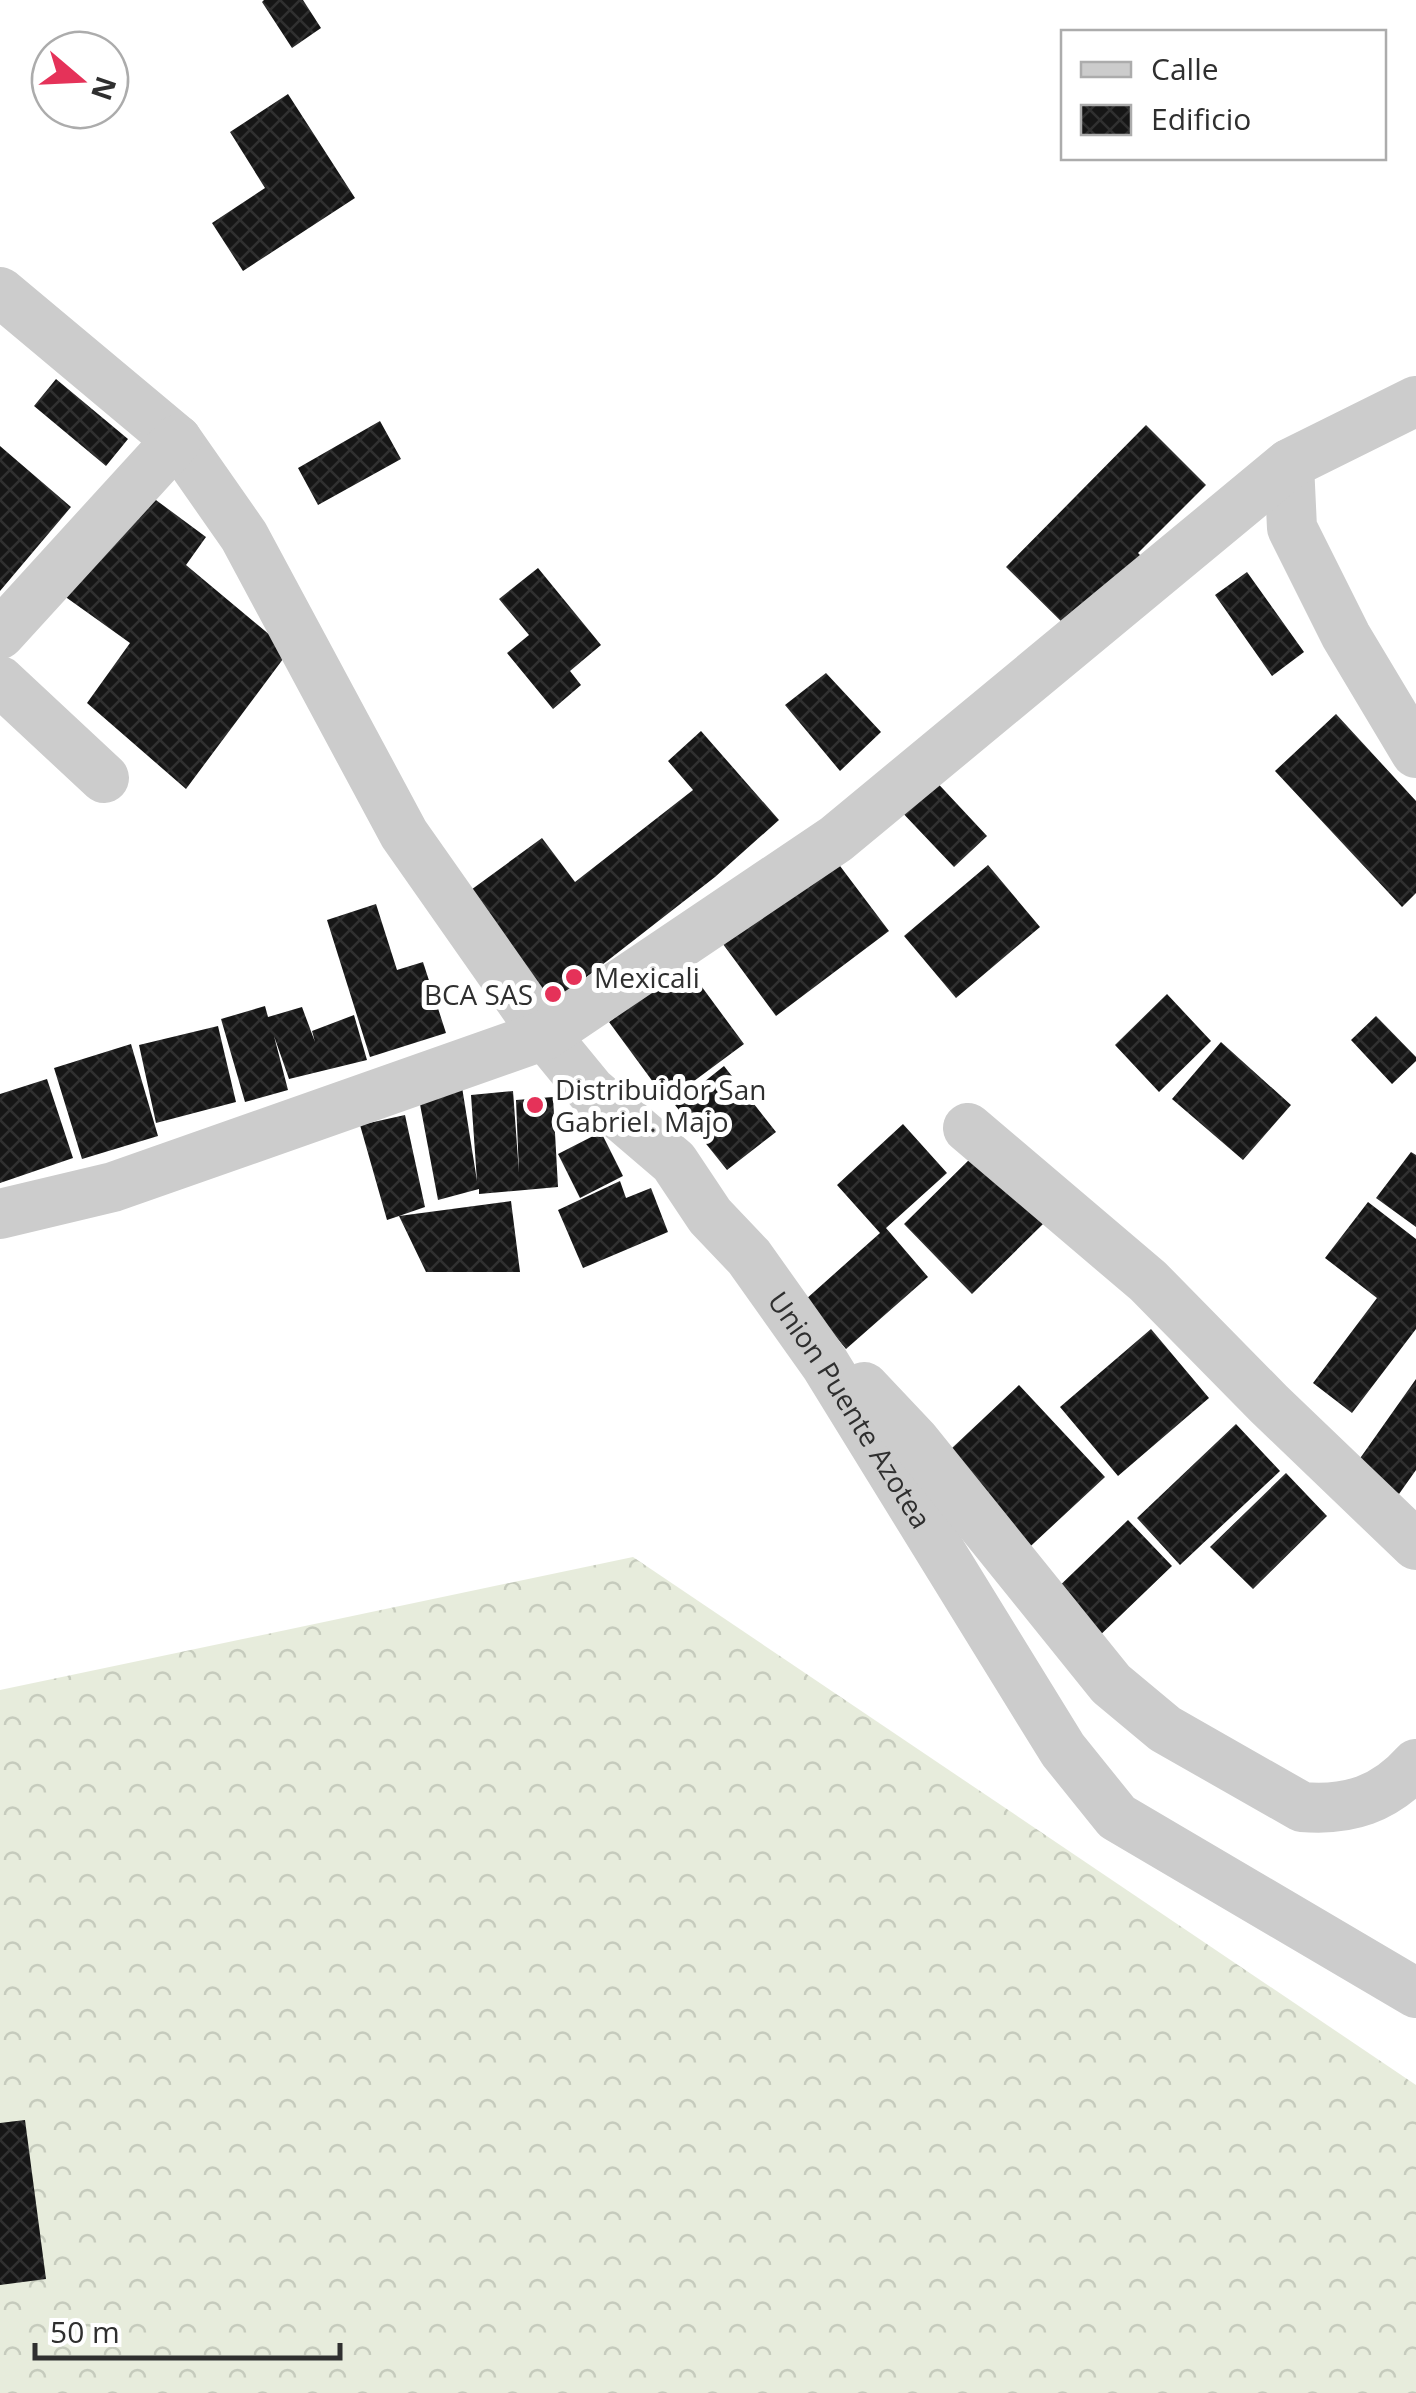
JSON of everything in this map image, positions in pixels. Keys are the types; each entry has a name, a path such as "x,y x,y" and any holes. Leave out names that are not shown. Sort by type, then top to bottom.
{"street":[{"name":"Union Puente Azotea","path":"0,292 176,440 244,536 404,834 545,1035 591,1091 674,1162 710,1216 749,1257 825,1364 1064,1750 1117,1817 1416,1993"},
{"path":"0,1214 113,1187 545,1035 836,839 1289,464 1416,401"},
{"path":"0,634 176,440"},
{"path":"1289,464 1292,528 1346,636 1416,753"},
{"path":"0,681 104,778"},
{"path":"968,1128 1148,1282 1416,1546"},
{"path":"825,1364 844,1364 915,1441 1110,1684 1165,1729 1302,1807 1340,1808 1374,1798 1394,1786 1416,1764"}],"green space":[{"path":"633,1557 1416,2085 1416,2393 0,2393 0,1690"}],"building":[{"path":"264,0 303,0 321,28 292,48"},
{"path":"288,94 355,198 243,271 212,223 265,188 230,132"},
{"path":"56,379 128,439 106,466 34,406"},
{"path":"380,421 401,459 318,505 298,468"},
{"path":"1146,425 1206,485 1138,553 1144,559 1072,632 1006,567"},
{"path":"0,446 71,507 0,591"},
{"path":"137,486 206,537 186,565 289,651 186,789 87,703 130,643 60,593"},
{"path":"538,568 601,645 570,671 581,685 553,709 507,653 529,635 499,599"},
{"path":"1247,572 1304,652 1272,676 1215,595"},
{"path":"826,673 881,732 840,771 785,705"},
{"path":"1336,714 1416,801 1416,893 1402,907 1275,771"},
{"path":"701,731 779,820 715,877 548,1007 464,895 542,838 575,882 693,790 668,761"},
{"path":"930,775 987,836 954,867 897,807"},
{"path":"831,854 889,931 776,1016 717,936"},
{"path":"988,865 1040,927 956,998 904,936"},
{"path":"376,904 397,970 423,962 446,1033 370,1057 327,920"},
{"path":"685,964 744,1044 667,1101 609,1022"},
{"path":"1167,994 1211,1041 1159,1092 1115,1045"},
{"path":"265,1006 268,1017 302,1007 315,1042 312,1031 354,1015 367,1060 289,1079 274,1036 288,1090 245,1102 221,1019"},
{"path":"1376,1016 1416,1057 1392,1084 1351,1040"},
{"path":"218,1026 236,1102 156,1123 139,1045"},
{"path":"1221,1042 1291,1105 1243,1160 1172,1099"},
{"path":"131,1044 158,1136 82,1159 54,1068"},
{"path":"724,1066 776,1132 727,1170 675,1105"},
{"path":"47,1079 73,1158 0,1183 0,1094"},
{"path":"462,1087 477,1181 471,1095 513,1091 519,1173 516,1100 553,1097 558,1187 479,1194 479,1189 438,1200 419,1099"},
{"path":"405,1115 425,1207 387,1220 360,1125"},
{"path":"903,1124 947,1173 886,1228 928,1277 846,1349 805,1300 880,1233 837,1185"},
{"path":"601,1132 623,1176 580,1198 558,1154"},
{"path":"1411,1152 1416,1155 1416,1227 1376,1198"},
{"path":"975,1154 1043,1224 972,1294 904,1224"},
{"path":"620,1181 626,1198 651,1188 668,1232 583,1268 558,1210"},
{"path":"511,1201 520,1272 426,1272 399,1216"},
{"path":"1368,1202 1416,1239 1416,1329 1352,1413 1313,1383 1377,1298 1325,1258"},
{"path":"1151,1329 1209,1398 1118,1476 1060,1407"},
{"path":"1416,1379 1416,1470 1399,1494 1356,1464"},
{"path":"1019,1385 1105,1477 1020,1556 935,1464"},
{"path":"1236,1424 1280,1471 1180,1565 1137,1518"},
{"path":"1286,1473 1327,1516 1253,1589 1210,1547"},
{"path":"1128,1520 1172,1566 1094,1641 1050,1595"},
{"path":"25,2120 46,2279 0,2285 0,2123"}],"place":[{"name":"Mexicali","path":"574,977"},
{"name":"BCA SAS","path":"553,994"},
{"name":"Distribuidor San Gabriel. Majo","path":"535,1105"}]}
